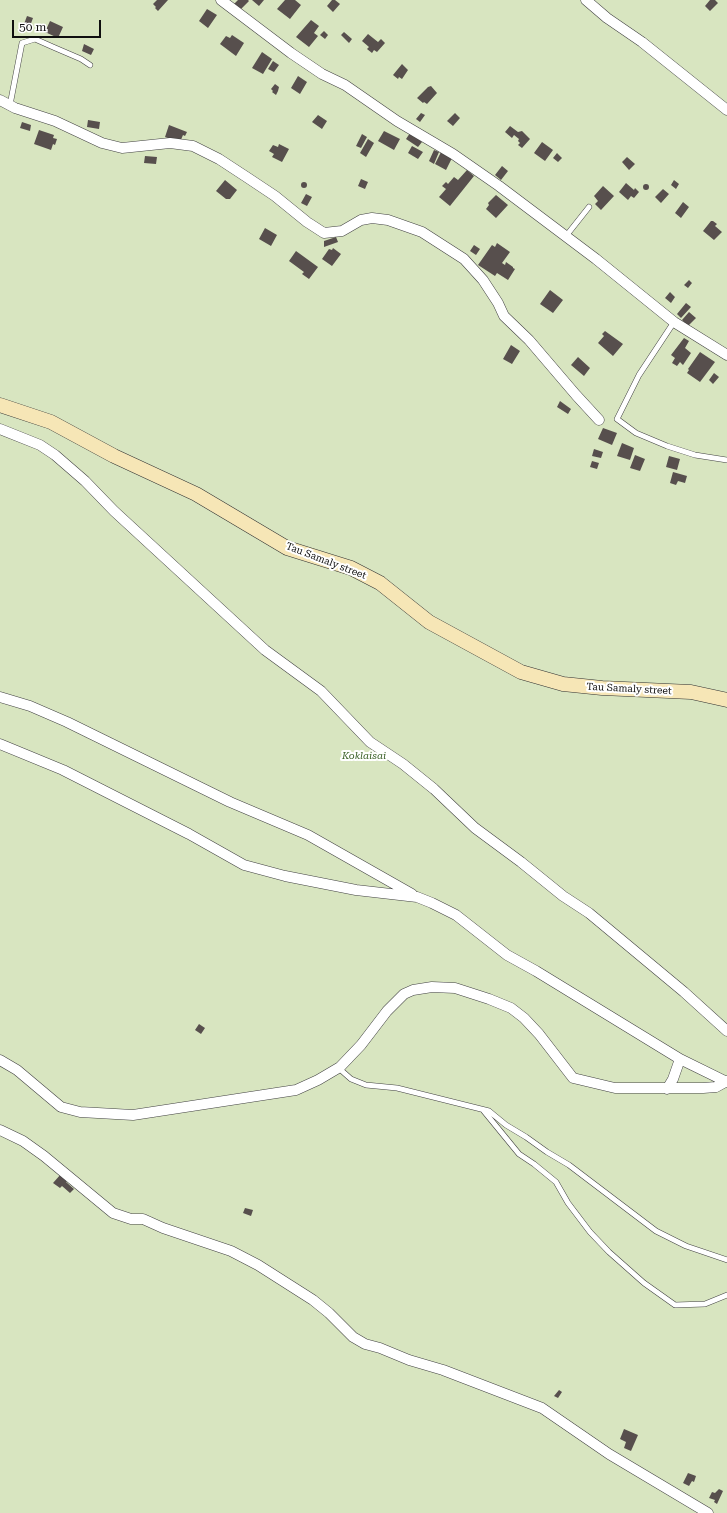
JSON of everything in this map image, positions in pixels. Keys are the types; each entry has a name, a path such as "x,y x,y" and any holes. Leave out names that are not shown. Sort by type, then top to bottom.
{"street":[{"path":"221,0 291,53 322,74 345,85 397,121 453,154 566,236 674,322 727,355"},
{"path":"586,0 607,18 642,42 727,110"},
{"path":"0,100 55,121 102,142 122,148 170,143 193,146 219,159 248,178 275,196 306,222 324,233 342,231 361,220 372,218 388,220 422,232 464,259 483,280 498,303 504,316 529,340 599,420"},
{"name":"Tau Samaly street","path":"0,405 51,422 114,456 196,494 287,548 351,568 380,583 429,622 521,672 563,684 602,688 691,692 727,700"},
{"path":"0,429 40,445 60,460 85,481 114,511 265,650 321,691 370,742 403,764 434,789 475,828 521,862 563,896 589,913 684,992 727,1031"},
{"path":"0,697 30,706 67,722 230,802 308,835 417,897 456,914 507,955 536,971 680,1059 727,1082"},
{"path":"0,744 63,770 189,834 244,865 285,876 356,890 417,897"},
{"path":"0,1060 17,1070 61,1107 80,1112 133,1115 296,1090 318,1080 340,1067 361,1045 387,1011 404,994 413,990 432,987 455,988 511,1008 524,1018 539,1034 573,1078 615,1088 703,1088 716,1087 727,1082"},
{"path":"667,1089 673,1079 680,1059"},
{"path":"0,1130 23,1141 44,1156 113,1213 131,1219 144,1219 163,1228 231,1251 258,1265 313,1300 329,1313 353,1337 365,1344 380,1348 409,1360 443,1370 542,1408 609,1454 708,1513"}],"lane":[{"path":"10,105 22,43 35,39 81,59 90,65"},
{"path":"566,236 590,207"},
{"path":"674,322 639,375 616,419 636,433 667,446 695,455 727,460"},
{"path":"340,1067 342,1071 351,1079 366,1085 397,1088 489,1111 506,1125 569,1165 656,1231 686,1246 727,1260"},
{"path":"482,1110 519,1154 556,1182 568,1203 590,1232 609,1252 644,1283 675,1305 705,1304 727,1295"}],"green space":[{"name":"Koklaisai","path":"0,0 727,0 727,1513 0,1513"}],"building":[{"path":"157,0 168,0 158,11 153,4"},
{"path":"238,0 249,1 240,10 234,4"},
{"path":"252,0 264,0 259,6"},
{"path":"285,0 295,0 301,5 290,19 277,9"},
{"path":"332,0 335,0 340,4 333,12 327,6"},
{"path":"710,0 715,0 718,3 710,11 705,6"},
{"path":"207,9 217,15 208,28 199,21"},
{"path":"27,16 33,18 30,26 24,24"},
{"path":"311,20 319,26 314,33 318,36 309,47 296,37"},
{"path":"50,21 63,27 58,38 45,32"},
{"path":"324,31 328,35 325,39 320,35"},
{"path":"344,32 352,39 349,43 341,35"},
{"path":"368,34 378,42 381,39 385,43 377,52 374,50 372,53 367,49 369,47 362,41"},
{"path":"232,35 244,43 236,56 220,44 226,36 230,38"},
{"path":"84,44 94,49 91,55 82,51"},
{"path":"262,52 272,59 263,74 252,68"},
{"path":"273,61 279,65 274,72 268,69"},
{"path":"402,64 408,70 402,79 399,77 398,79 393,75"},
{"path":"298,76 307,82 300,94 291,88"},
{"path":"275,84 279,87 276,95 271,89"},
{"path":"431,86 437,93 427,104 424,102 423,103 417,98"},
{"path":"421,113 425,115 420,122 416,119"},
{"path":"455,113 460,118 453,126 447,121"},
{"path":"318,115 327,121 322,129 312,122"},
{"path":"88,120 100,122 99,129 87,127"},
{"path":"22,122 31,125 30,131 20,128"},
{"path":"169,125 187,132 185,136 183,135 180,142 165,137"},
{"path":"510,126 518,132 522,131 530,139 522,148 518,145 520,143 518,141 519,139 514,135 512,138 505,132"},
{"path":"39,130 54,135 53,138 57,139 51,150 34,144"},
{"path":"384,131 400,139 394,150 378,141"},
{"path":"410,133 422,142 418,147 406,139"},
{"path":"362,134 367,137 361,148 356,146"},
{"path":"368,139 374,143 366,157 360,153"},
{"path":"542,142 553,150 545,161 534,153"},
{"path":"279,144 289,149 282,162 272,157 274,154 269,151 273,145 278,147"},
{"path":"412,146 423,152 418,159 408,153"},
{"path":"434,150 439,152 434,164 429,161"},
{"path":"441,152 452,158 446,170 435,164"},
{"path":"557,153 562,158 558,162 553,158"},
{"path":"145,156 157,157 156,164 144,163"},
{"path":"627,157 635,164 629,170 622,162"},
{"path":"502,166 508,171 501,180 495,175"},
{"path":"467,170 474,176 450,206 439,197 446,189 442,186 446,182 448,184 454,177 458,180"},
{"path":"361,179 368,182 365,189 358,186"},
{"path":"225,180 237,190 230,199 226,199 216,191"},
{"path":"674,180 679,184 676,189 671,185"},
{"path":"304,182 307,185 304,188 301,185"},
{"path":"626,183 634,190 635,188 639,192 634,198 631,196 628,200 619,192"},
{"path":"646,184 649,187 646,190 643,187"},
{"path":"603,186 614,196 601,210 595,204 598,201 594,196"},
{"path":"663,189 669,194 661,203 655,197"},
{"path":"306,194 312,197 307,206 301,203"},
{"path":"496,195 508,205 496,218 486,209 489,205 488,203"},
{"path":"683,202 689,207 681,218 675,213"},
{"path":"711,221 717,224 715,226 722,232 714,240 703,231"},
{"path":"265,228 277,235 271,246 259,239"},
{"path":"336,237 338,242 324,247 324,241"},
{"path":"497,243 510,252 502,263 505,265 506,262 515,269 508,280 497,273 495,276 478,265 492,245 495,247"},
{"path":"474,245 480,249 476,255 470,251"},
{"path":"333,248 341,254 332,266 322,259 329,249 332,250"},
{"path":"296,251 318,267 309,279 302,274 304,272 289,261"},
{"path":"689,280 692,283 688,288 684,285"},
{"path":"550,290 563,300 553,313 540,304"},
{"path":"670,292 675,297 671,303 665,298"},
{"path":"686,303 691,307 681,318 677,314"},
{"path":"689,312 696,318 688,326 682,320"},
{"path":"605,331 623,344 613,356 598,343 604,336 602,334"},
{"path":"684,338 689,341 685,348 691,353 683,365 680,362 677,366 672,363 675,358 671,355"},
{"path":"511,345 520,351 512,364 503,359"},
{"path":"700,352 715,362 700,382 687,373 689,370 688,369"},
{"path":"578,357 590,368 584,376 571,365"},
{"path":"714,373 719,377 713,384 709,380"},
{"path":"560,401 571,409 568,414 557,407"},
{"path":"603,428 617,433 612,445 598,439"},
{"path":"622,443 634,448 630,460 617,456"},
{"path":"594,449 603,452 601,458 592,456"},
{"path":"635,455 645,459 640,471 630,468"},
{"path":"669,456 680,459 677,470 666,467"},
{"path":"592,461 599,463 597,469 590,467"},
{"path":"673,472 687,476 685,483 678,481 676,485 670,483"},
{"path":"199,1024 205,1028 201,1034 195,1030"},
{"path":"61,1174 67,1180 66,1182 74,1189 70,1193 62,1186 60,1188 53,1183"},
{"path":"245,1208 253,1210 251,1216 243,1213"},
{"path":"559,1390 562,1392 558,1398 554,1396"},
{"path":"624,1429 638,1435 631,1451 624,1448 626,1442 620,1439"},
{"path":"688,1473 696,1476 694,1482 692,1481 689,1486 683,1483"},
{"path":"719,1489 723,1491 717,1504 714,1502 715,1500 709,1498 712,1492 715,1493"}]}
